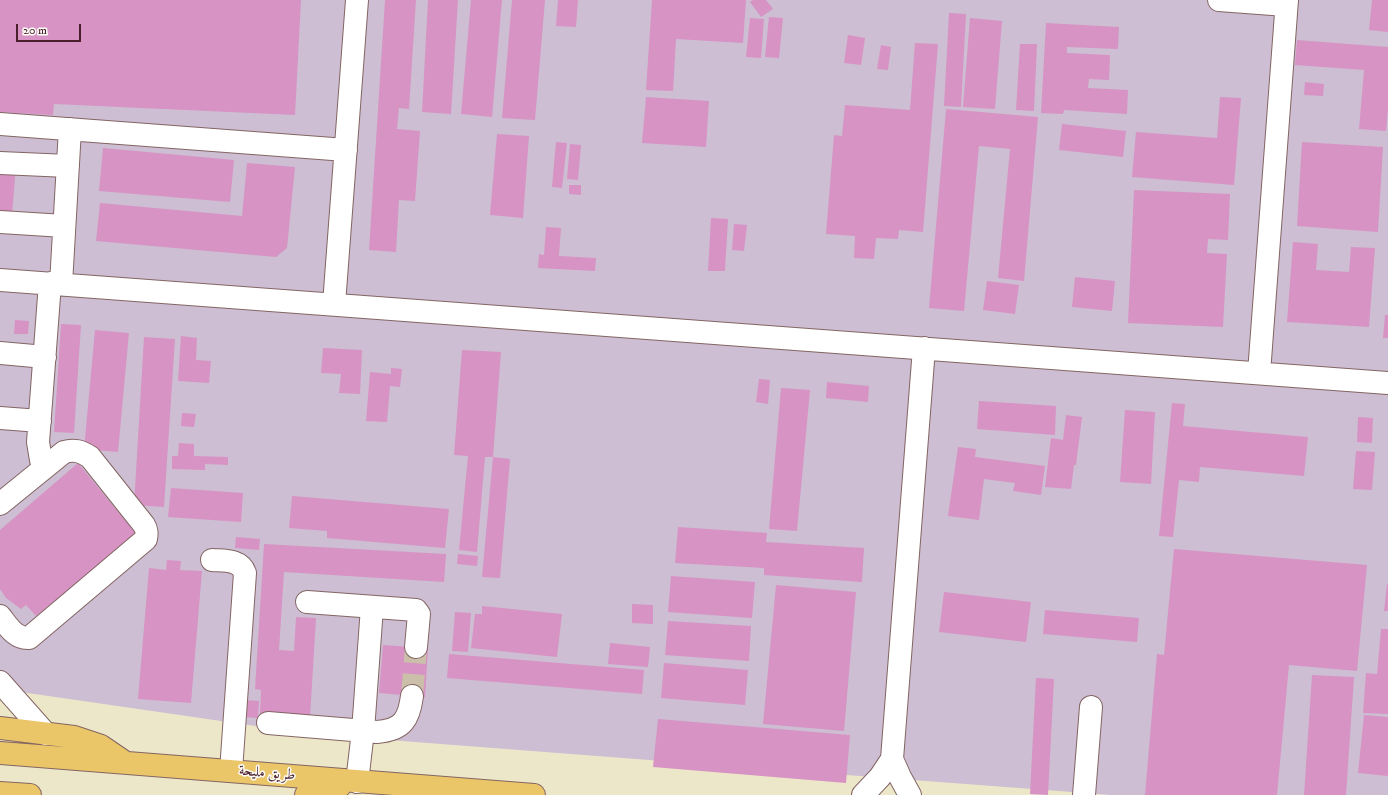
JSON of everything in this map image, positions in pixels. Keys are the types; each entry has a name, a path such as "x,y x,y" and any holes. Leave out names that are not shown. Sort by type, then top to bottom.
{"main road":[{"path":"0,728 74,737 88,741 113,753 124,762"},
{"name":"طريق مليحة","path":"0,753 534,795"},
{"path":"306,795 357,782"},
{"path":"0,793 30,795"}],"street":[{"path":"334,304 357,0"},
{"path":"1219,0 1286,3 1259,373"},
{"path":"0,124 346,150"},
{"path":"44,467 38,442 45,357 64,226 70,129"},
{"path":"0,163 68,166"},
{"path":"0,222 64,226"},
{"path":"0,280 1388,383"},
{"path":"863,795 880,778 892,759 924,348"},
{"path":"0,353 45,357"},
{"path":"0,418 40,421"},
{"path":"0,504 64,452 73,450 82,452 90,457 144,525 147,534 146,539 29,638 18,637 0,616"},
{"path":"212,560 236,562 243,569 244,573 231,771"},
{"path":"307,602 413,609 418,611 419,617 416,647"},
{"path":"357,782 372,607"},
{"path":"0,682 46,734"},
{"path":"268,723 377,732 388,731 397,727 405,720 410,711 412,696"},
{"path":"1084,795 1091,707"},
{"path":"892,759 910,795"}],"shaded area":[{"path":"0,0 1388,0 1388,795 1111,795 662,761 311,734 0,689"}],"building":[{"path":"0,0 301,0 295,115 54,104 53,115 0,112"},
{"path":"385,0 416,0 409,109 399,108 397,129 420,131 415,201 399,200 396,252 369,250"},
{"path":"428,0 458,0 451,114 422,112"},
{"path":"471,0 502,0 492,117 461,114"},
{"path":"512,0 545,0 535,120 502,118"},
{"path":"558,0 578,0 576,27 556,26"},
{"path":"652,0 746,0 743,43 676,39 673,91 646,90"},
{"path":"753,0 766,0 773,9 761,17 750,2"},
{"path":"1372,0 1388,0 1388,32 1369,30"},
{"path":"949,13 966,14 961,107 944,106"},
{"path":"769,17 783,18 779,58 765,57"},
{"path":"750,18 764,19 761,58 746,57"},
{"path":"970,18 1002,21 995,109 963,107"},
{"path":"1046,23 1119,27 1118,49 1067,47 1067,53 1110,55 1109,80 1089,79 1088,88 1128,90 1127,114 1064,110 1063,114 1041,113"},
{"path":"848,35 865,38 861,65 844,63"},
{"path":"1297,40 1388,47 1388,109 1386,131 1359,129 1364,70 1295,65"},
{"path":"915,43 938,44 923,232 899,230 898,239 876,238 874,259 854,258 855,236 826,234 834,135 842,136 845,105 910,110"},
{"path":"1020,44 1037,44 1034,111 1016,110"},
{"path":"881,45 891,47 888,70 877,69"},
{"path":"1305,82 1324,84 1323,96 1304,95"},
{"path":"646,97 709,101 706,147 642,143"},
{"path":"1220,97 1241,98 1234,185 1132,177 1136,132 1217,138"},
{"path":"946,109 1038,117 1024,281 998,278 1010,149 979,146 964,311 929,308"},
{"path":"1062,124 1126,131 1123,157 1059,150"},
{"path":"497,134 529,136 523,218 490,215"},
{"path":"556,142 567,143 562,188 552,187"},
{"path":"1302,142 1383,147 1378,232 1297,226"},
{"path":"570,144 581,145 578,180 567,179"},
{"path":"103,148 234,160 230,202 99,191"},
{"path":"247,163 295,167 287,248 276,257 96,241 100,203 242,216"},
{"path":"0,165 16,165 12,216 0,216"},
{"path":"569,185 581,185 581,195 569,194"},
{"path":"1134,190 1230,194 1228,240 1208,239 1207,253 1227,254 1223,327 1128,323"},
{"path":"711,218 728,219 725,271 708,271"},
{"path":"734,224 747,225 744,251 732,250"},
{"path":"546,227 561,228 559,256 596,258 595,271 538,268 539,254 544,255"},
{"path":"1293,242 1318,244 1316,270 1349,272 1351,247 1375,248 1369,327 1287,322"},
{"path":"1075,277 1115,281 1112,311 1072,307"},
{"path":"987,281 1019,285 1015,314 983,310"},
{"path":"1385,315 1388,315 1388,338 1383,338"},
{"path":"15,320 29,321 28,334 14,334"},
{"path":"61,324 81,325 74,433 54,432"},
{"path":"95,330 129,333 118,452 84,449"},
{"path":"181,336 197,338 196,360 211,361 209,383 178,381"},
{"path":"144,337 175,339 164,507 134,505"},
{"path":"323,348 362,350 360,394 339,393 341,374 321,373"},
{"path":"462,350 501,352 493,457 485,457 477,552 459,550 468,456 454,455"},
{"path":"391,368 402,369 400,387 390,386 387,422 366,421 370,372 391,374"},
{"path":"759,379 770,380 768,404 756,402"},
{"path":"827,382 869,386 868,402 826,398"},
{"path":"781,388 810,390 797,531 769,529"},
{"path":"979,401 1056,406 1055,435 977,429"},
{"path":"1172,403 1185,404 1183,426 1308,437 1304,476 1200,467 1199,482 1179,480 1173,537 1159,536"},
{"path":"1125,410 1155,412 1151,484 1120,482"},
{"path":"182,413 196,414 194,427 181,426"},
{"path":"1066,415 1082,417 1076,465 1074,465 1071,489 1045,487 1051,438 1063,440"},
{"path":"1358,417 1373,418 1372,443 1357,442"},
{"path":"179,443 194,444 194,456 228,457 228,465 205,464 205,470 172,469 172,456 178,456"},
{"path":"958,447 976,449 975,457 1045,466 1041,495 1013,491 1015,483 984,479 979,520 948,516"},
{"path":"1356,451 1375,452 1372,490 1353,489"},
{"path":"493,457 510,459 500,578 482,577"},
{"path":"78,463 137,535 36,616 26,605 21,609 6,598 0,589 0,530"},
{"path":"171,488 243,493 241,522 168,517"},
{"path":"292,496 449,509 445,548 327,538 327,531 289,528"},
{"path":"678,527 767,533 766,542 864,548 862,582 764,575 764,568 675,563"},
{"path":"236,537 260,539 259,550 235,548"},
{"path":"264,544 446,554 444,582 284,572 279,650 294,651 296,617 316,618 310,717 260,714 261,690 255,689"},
{"path":"1174,549 1367,565 1357,671 1289,665 1277,795 1145,795 1157,654 1164,655"},
{"path":"458,554 478,556 477,566 457,564"},
{"path":"167,560 181,561 180,570 202,571 191,703 138,699 149,568 166,570"},
{"path":"671,576 755,582 752,618 668,612"},
{"path":"1387,584 1388,611 1384,611"},
{"path":"776,585 856,592 844,731 763,724"},
{"path":"944,592 1031,602 1026,642 939,632"},
{"path":"632,604 653,605 653,624 632,623"},
{"path":"482,606 562,614 557,657 471,648 475,614 482,614"},
{"path":"1045,610 1139,618 1137,642 1043,634"},
{"path":"455,612 471,613 468,652 452,651"},
{"path":"668,621 751,626 749,661 665,655"},
{"path":"1381,629 1388,629 1388,714 1363,713 1366,673 1377,674"},
{"path":"610,643 650,647 648,667 608,664"},
{"path":"383,645 428,648 425,697 379,693"},
{"path":"449,654 644,670 642,694 447,678"},
{"path":"664,663 748,670 745,705 661,698"},
{"path":"1312,675 1354,677 1346,795 1304,795"},
{"path":"1036,678 1054,679 1048,795 1030,794"},
{"path":"244,700 259,701 258,718 242,717"},
{"path":"1364,715 1388,717 1388,776 1358,773"},
{"path":"658,719 850,735 846,783 653,767"}],"tunnel":[{"path":"412,696 416,647"}]}
